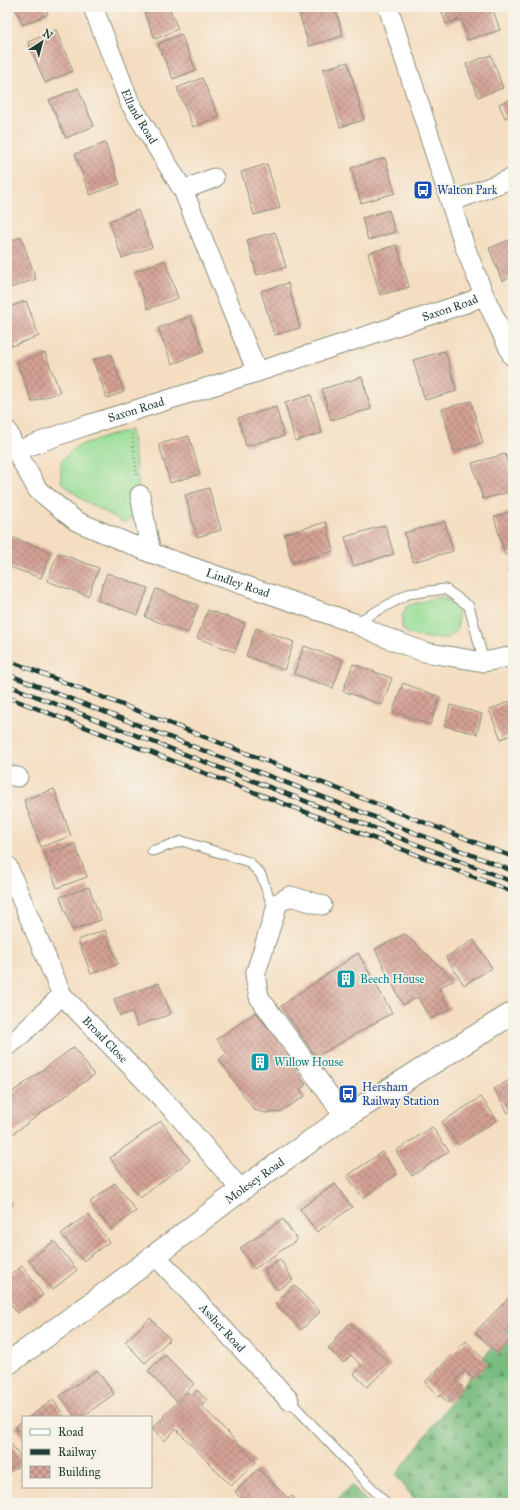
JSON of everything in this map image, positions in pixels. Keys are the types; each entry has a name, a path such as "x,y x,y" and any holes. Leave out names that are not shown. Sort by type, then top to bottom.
{"street":[{"name":"Elland Road","path":"93,7 130,103 183,190"},
{"path":"388,7 465,247 484,295 513,357"},
{"path":"214,178 183,190 257,372"},
{"path":"451,202 513,178"},
{"name":"Saxon Road","path":"16,451 84,426 257,372 469,302 484,295"},
{"name":"Lindley Road","path":"7,430 16,451 38,490 76,521 151,553 354,623 387,638 424,652 484,662 513,656"},
{"path":"140,495 151,553"},
{"name":"Broad Close","path":"7,864 62,995 176,1113 241,1190"},
{"path":"322,905 290,896 278,903 255,975 259,997 345,1117"},
{"path":"7,1046 17,1039 62,995"},
{"name":"Molesey Road","path":"7,1364 90,1305 241,1190 345,1117 513,1013"},
{"name":"Assher Road","path":"155,1255 289,1400"}],"lane":[{"path":"354,623 408,594 445,589 469,606 484,662"},
{"path":"152,851 182,841 249,862 261,875 275,914"},
{"path":"289,1400 386,1503"}],"path":[{"path":"129,412 140,495"}],"green space":[{"path":"131,429 140,495 134,515 125,523 83,500 61,482 61,461 77,446"},
{"path":"438,597 450,602 457,609 458,625 456,632 446,638 431,638 410,635 402,628 402,616 407,606"},
{"path":"513,1319 513,1503 417,1503 396,1475"},
{"path":"352,1485 368,1503 333,1503"}],"building":[{"path":"15,7 45,7 48,14 23,25"},
{"path":"142,7 169,7 178,29 155,39"},
{"path":"297,7 335,7 343,36 309,46"},
{"path":"449,7 492,7 500,30 468,40 461,19 446,24 441,9"},
{"path":"56,30 73,71 45,83 28,42"},
{"path":"181,34 196,70 173,79 158,44"},
{"path":"491,55 503,88 478,97 466,64"},
{"path":"348,62 364,120 340,127 323,69"},
{"path":"202,78 219,117 193,127 177,88"},
{"path":"78,88 94,126 66,138 49,100"},
{"path":"513,98 513,127 508,117 505,118 499,104"},
{"path":"105,143 120,184 90,195 75,154"},
{"path":"385,158 395,193 361,203 351,168"},
{"path":"267,164 280,208 254,215 241,172"},
{"path":"7,194 12,208 7,210"},
{"path":"138,210 152,247 122,258 109,221"},
{"path":"389,210 395,232 368,240 362,218"},
{"path":"275,232 286,267 257,275 247,240"},
{"path":"21,237 36,279 7,289 7,242"},
{"path":"512,239 513,276 502,281 489,248"},
{"path":"397,245 409,287 380,295 368,253"},
{"path":"165,260 178,298 148,309 134,272"},
{"path":"288,283 300,328 274,335 261,291"},
{"path":"26,301 39,336 12,346 7,333 7,308"},
{"path":"191,316 204,352 172,364 158,328"},
{"path":"445,351 457,391 425,400 413,360"},
{"path":"45,353 60,392 32,402 17,363"},
{"path":"111,354 124,392 107,398 93,360"},
{"path":"362,377 371,409 331,420 322,389"},
{"path":"311,395 322,433 295,441 285,403"},
{"path":"471,401 483,443 454,451 442,409"},
{"path":"276,407 284,436 246,446 238,418"},
{"path":"189,436 200,474 170,483 159,444"},
{"path":"505,454 513,484 513,491 483,499 472,463"},
{"path":"209,488 221,530 197,537 185,495"},
{"path":"513,511 513,553 505,555 494,517"},
{"path":"326,522 334,551 292,563 284,534"},
{"path":"445,522 453,551 413,562 404,533"},
{"path":"385,525 394,554 353,566 345,537"},
{"path":"11,537 51,552 41,578 7,566 7,548"},
{"path":"58,553 99,568 88,596 47,581"},
{"path":"513,567 513,582 509,568"},
{"path":"107,573 148,588 138,615 97,600"},
{"path":"156,589 198,605 188,633 145,617"},
{"path":"208,610 245,623 235,652 197,638"},
{"path":"256,628 294,642 284,670 246,656"},
{"path":"304,646 343,660 333,688 294,674"},
{"path":"353,664 392,678 382,705 343,691"},
{"path":"403,683 440,697 430,725 393,711"},
{"path":"513,700 513,734 501,739 489,710"},
{"path":"450,705 482,714 477,734 445,726"},
{"path":"54,789 71,836 41,847 24,800"},
{"path":"75,844 87,877 57,888 45,854"},
{"path":"89,887 101,920 72,930 60,897"},
{"path":"105,930 118,964 91,974 78,940"},
{"path":"405,934 454,980 439,988 450,1009 430,1019 418,997 403,1005 375,949"},
{"path":"474,940 492,968 464,985 446,957"},
{"name":"Beech House","path":"358,953 392,1013 316,1057 281,1006"},
{"path":"159,983 171,1014 137,1026 132,1012 120,1016 114,999"},
{"name":"Willow House","path":"256,1012 269,1030 274,1027 300,1066 295,1069 306,1085 300,1089 305,1096 280,1112 266,1113 254,1110 219,1059 227,1054 217,1039"},
{"path":"74,1047 94,1075 7,1138 7,1096"},
{"path":"513,1078 513,1110 508,1113 494,1089"},
{"path":"481,1097 497,1120 458,1145 442,1122"},
{"path":"161,1121 190,1160 140,1198 110,1158"},
{"path":"432,1127 449,1151 412,1176 396,1151"},
{"path":"382,1152 397,1174 363,1198 347,1176"},
{"path":"115,1183 136,1211 111,1230 90,1202"},
{"path":"335,1184 352,1207 317,1232 300,1209"},
{"path":"7,1198 12,1204 7,1208"},
{"path":"88,1214 109,1242 83,1261 61,1234"},
{"path":"283,1219 297,1240 254,1269 240,1248"},
{"path":"54,1241 77,1270 52,1290 29,1260"},
{"path":"280,1259 293,1280 277,1290 264,1270"},
{"path":"22,1266 43,1295 17,1313 7,1299 7,1277"},
{"path":"294,1285 320,1312 301,1330 275,1304"},
{"path":"513,1294 513,1323 505,1331 513,1338 497,1353 475,1332"},
{"path":"150,1318 170,1339 145,1363 125,1342"},
{"path":"350,1323 391,1365 367,1387 354,1374 362,1366 351,1355 343,1363 328,1348 336,1340 335,1338"},
{"path":"466,1341 488,1364 473,1379 465,1371 456,1380 463,1387 448,1403 440,1395 439,1397 425,1382"},
{"path":"165,1355 194,1384 176,1401 148,1371"},
{"path":"97,1370 114,1394 83,1416 74,1416 60,1396"},
{"path":"197,1390 207,1400 202,1406 256,1462 231,1486 176,1429 164,1441 152,1428 188,1392 192,1396"},
{"path":"53,1400 64,1416 30,1416"},
{"path":"22,1422 22,1437 15,1427"},
{"path":"8,1440 22,1460 22,1464 7,1474"},
{"path":"258,1469 289,1499 292,1496 299,1503 246,1503 235,1492"}],"railway":[{"path":"7,660 513,857"},
{"path":"7,674 513,871"},
{"path":"7,685 513,882"},
{"path":"7,697 513,892"}],"place":[{"name":"Walton Park","path":"423,190"},
{"name":"Beech House","path":"346,979"},
{"name":"Willow House","path":"260,1062"},
{"name":"Hersham Railway Station","path":"348,1094"}]}
